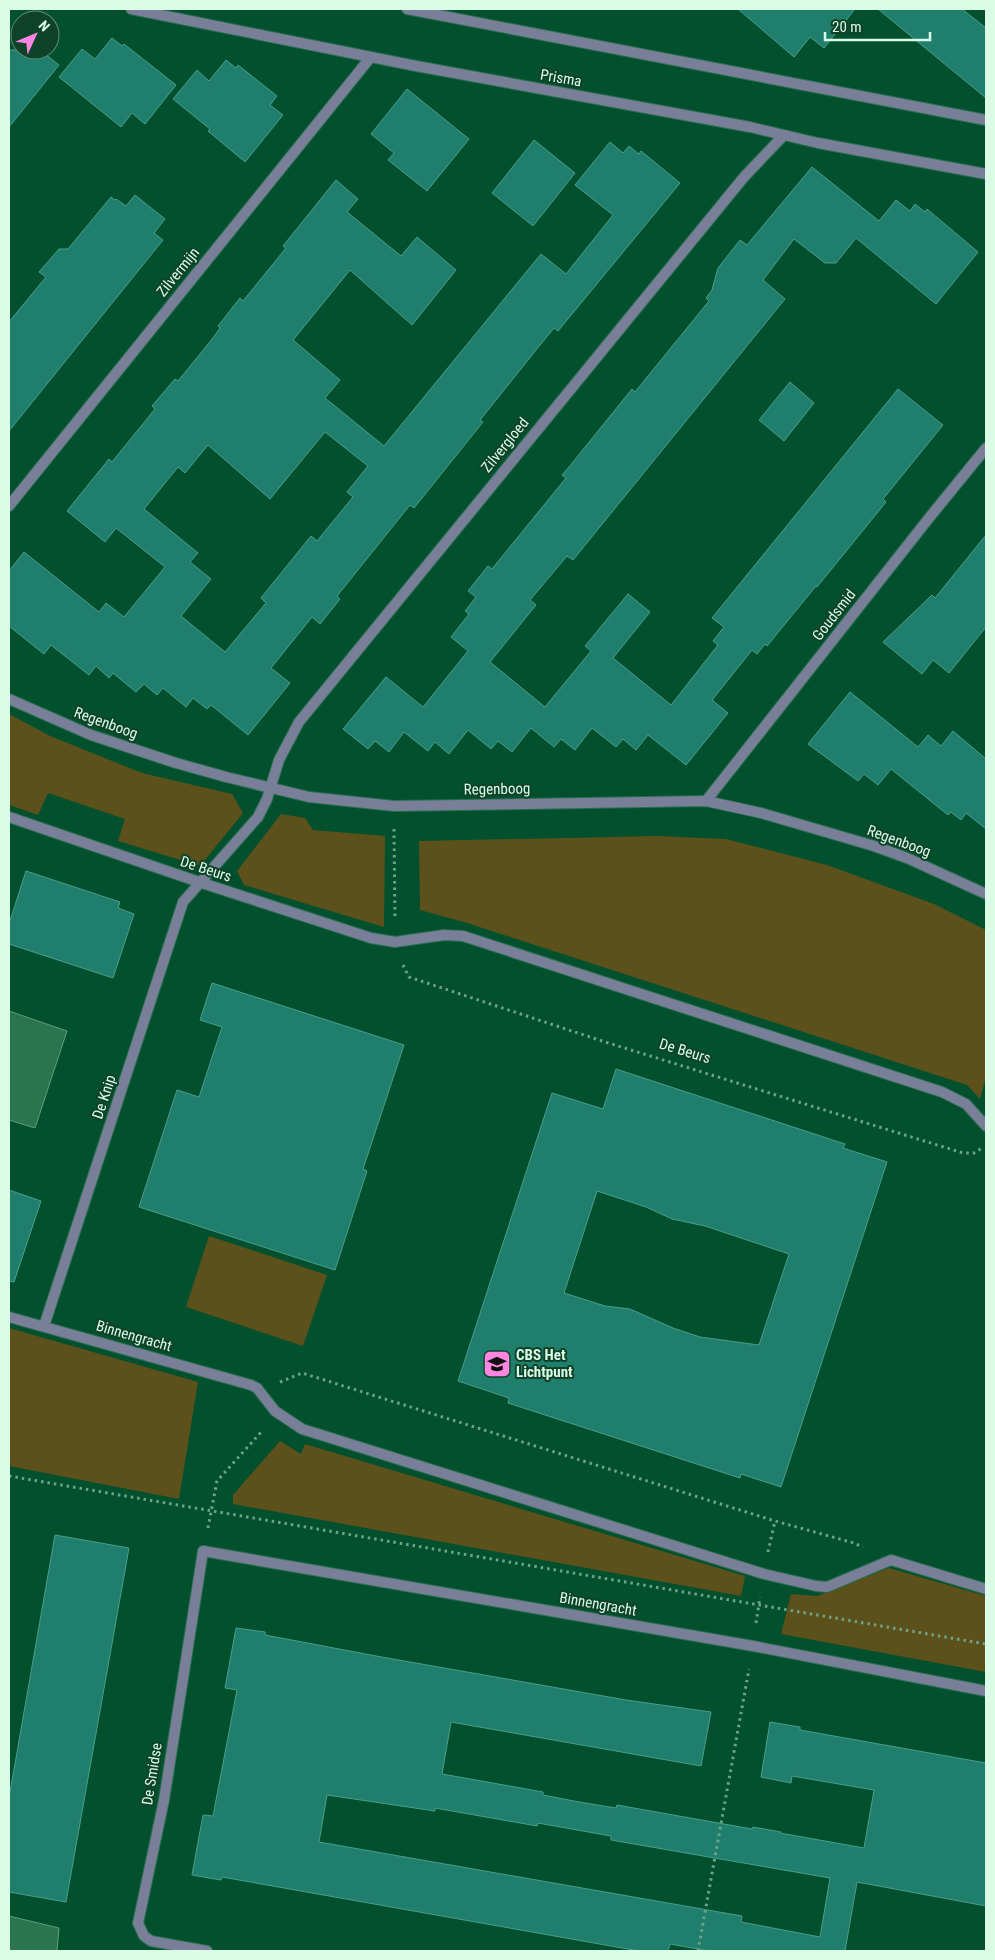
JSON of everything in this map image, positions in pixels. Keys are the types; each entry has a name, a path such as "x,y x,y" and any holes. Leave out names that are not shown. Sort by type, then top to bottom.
{"street":[{"name":"Prisma","path":"131,9 370,58 986,174"},
{"path":"409,9 986,120"},
{"name":"Zilvermijn","path":"9,506 370,58"},
{"name":"Zilvergloed","path":"202,883 258,817 279,760 299,722 744,177 784,135"},
{"name":"Goudsmid","path":"706,801 986,448"},
{"name":"Regenboog","path":"9,699 92,735 218,775 309,797 394,806 706,801 761,813 874,846 907,858 986,894"},
{"name":"De Beurs","path":"9,817 371,938 395,942 444,935 464,936 942,1092 966,1104 986,1126"},
{"name":"De Knip","path":"44,1326 184,902 202,883"},
{"name":"Binnengracht","path":"9,1317 251,1385 286,1419 302,1429 764,1574 816,1586 827,1586 891,1560"},
{"name":"Binnengracht","path":"203,1550 753,1646 986,1691"},
{"name":"De Smidse","path":"203,1550 164,1800 138,1923 144,1936 151,1941 207,1951"},
{"path":"891,1560 986,1589"}],"path":[{"name":"De Beurs","path":"394,806 395,942 409,977 611,1044 963,1153 979,1151 986,1144"},
{"path":"203,1550 218,1481 267,1426 270,1405 277,1383 302,1373 775,1521 854,1543 891,1560"},
{"path":"9,1476 986,1644"},
{"path":"698,1951 775,1521"}],"shaded area":[{"path":"9,714 50,736 142,773 232,794 243,813 200,866 118,841 125,819 48,793 38,815 9,805"},
{"path":"281,814 305,818 313,830 385,836 384,927 244,885 237,871"},
{"path":"657,836 726,839 827,865 934,904 986,930 986,1077 980,1099 967,1085 467,923 420,910 419,841"},
{"path":"9,1011 67,1031 35,1128 9,1120"},
{"path":"209,1236 327,1275 303,1346 186,1307"},
{"path":"9,1328 198,1382 179,1499 9,1466"},
{"path":"280,1441 301,1454 305,1444 745,1576 741,1596 233,1504 233,1495"},
{"path":"889,1568 986,1596 986,1672 781,1634 791,1594 817,1596"},
{"path":"9,1916 59,1928 57,1951 9,1951"}],"building":[{"path":"738,9 855,9 824,48 810,37 794,57"},
{"path":"878,9 962,9 986,28 986,98"},
{"path":"112,38 122,46 124,44 176,85 145,124 132,113 121,127 59,77 82,49 95,59"},
{"path":"9,50 10,60 53,60 59,65 9,127"},
{"path":"226,60 236,68 238,65 277,96 270,105 283,115 245,162 208,131 210,129 173,99 197,70 209,81"},
{"path":"407,89 469,139 427,191 388,160 394,153 371,134"},
{"path":"534,140 575,173 533,226 492,193"},
{"path":"610,142 623,153 629,146 639,154 641,151 680,183 558,331 554,328 536,350 480,420 483,422 414,508 410,505 337,596 340,599 320,624 312,617 271,668 290,683 248,735 211,705 207,709 193,698 186,707 163,688 157,695 144,684 136,692 113,673 109,678 96,666 89,675 51,645 44,654 9,626 9,571 24,552 99,612 106,603 124,617 165,567 116,528 105,542 67,511 109,459 112,462 155,409 152,406 175,379 178,381 213,338 220,328 218,326 240,298 243,301 286,248 283,246 336,180 358,199 347,212 401,256 417,237 456,270 412,325 350,270 293,340 340,380 325,398 384,446 541,254 566,274 613,215 575,185","holes":["325,432 368,466 347,492 353,497 317,541 311,536 261,598 266,603 225,652 181,616 211,579 190,562 198,553 144,509 178,467 185,473 208,445 270,499"]},
{"path":"812,167 879,221 896,200 910,211 915,204 925,212 927,209 978,252 936,304 856,238 836,263 825,263 794,239 763,280 785,299 573,560 567,556 530,600 536,605 490,662 545,707 591,651 585,646 628,594 650,612 613,658 671,705 718,645 713,641 724,627 712,618 898,389 943,425 883,499 886,502 817,587 767,646 765,644 757,654 752,650 712,700 728,713 686,765 648,735 636,750 623,739 616,747 592,728 575,750 561,739 554,747 531,728 512,752 498,741 491,749 468,730 449,754 435,742 428,751 404,732 389,752 375,741 368,749 343,729 386,677 423,707 468,651 451,637 469,614 465,611 476,597 468,591 488,566 492,569 566,478 562,475 632,389 635,392 709,301 706,298 712,290 718,268 740,240 747,245"},
{"path":"135,195 165,219 154,233 163,240 9,431 9,322 46,277 39,272 59,249 68,249 111,197 126,206"},
{"path":"790,382 814,403 784,441 759,420"},
{"path":"986,535 986,627 949,673 933,660 922,674 883,642 932,595 935,598"},
{"path":"850,692 918,747 928,735 941,746 953,731 986,759 986,829 966,813 961,820 951,812 948,815 891,769 878,785 864,774 858,781 808,744"},
{"path":"26,871 120,902 118,908 134,914 113,978 9,944 9,924"},
{"path":"212,983 404,1045 363,1169 367,1171 335,1270 139,1207 177,1090 199,1097 222,1027 200,1020"},
{"path":"616,1069 845,1144 843,1148 887,1162 781,1487 741,1474 740,1478 508,1403 509,1398 458,1381 552,1093 603,1109","holes":["597,1191 646,1207 672,1219 705,1226 789,1254 759,1345 700,1337 673,1328 630,1309 605,1306 564,1293"]},
{"path":"9,1190 41,1201 14,1282 9,1281"},
{"path":"55,1535 129,1548 66,1902 9,1892 9,1798"},
{"path":"236,1628 265,1632 265,1635 376,1656 626,1700 711,1712 701,1766 451,1722 442,1774 543,1792 543,1795 579,1802 616,1808 617,1805 752,1829 753,1827 864,1848 874,1790 792,1776 791,1783 761,1777 770,1722 800,1727 800,1730 986,1763 986,1906 857,1882 845,1951 709,1951 670,1944 668,1951 639,1951 222,1877 221,1880 192,1875 203,1815 213,1816 237,1690 225,1688","holes":["327,1795 435,1811 435,1808 537,1826 538,1823 611,1836 611,1840 830,1878 820,1937 741,1922 742,1916 319,1842"]}],"place":[{"name":"CBS Het Lichtpunt","path":"497,1364"}]}
